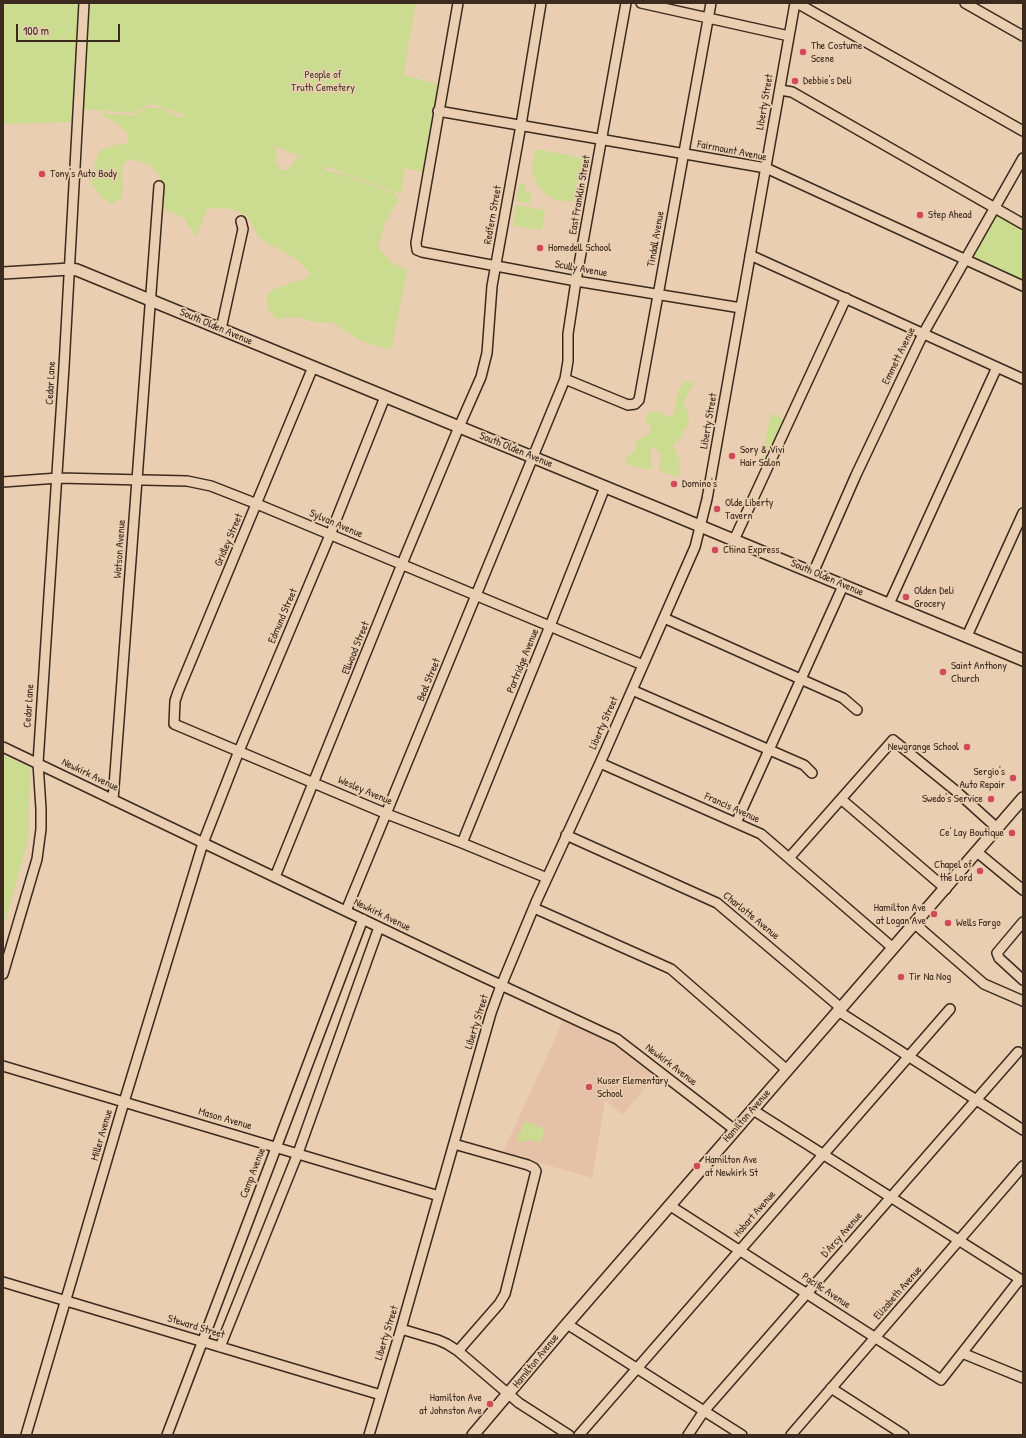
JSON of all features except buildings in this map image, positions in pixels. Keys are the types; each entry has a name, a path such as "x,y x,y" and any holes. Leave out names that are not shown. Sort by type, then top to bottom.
{"main road":[{"name":"South Olden Avenue","path":"3,273 70,269 78,271 150,299 221,330 813,572 843,586 1023,660"},
{"name":"Hamilton Avenue","path":"473,1435 567,1324 893,948 946,889 1023,798"}],"street":[{"name":"Cedar Lane","path":"3,974 37,859 41,828 38,763 58,478 84,3"},
{"path":"438,111 458,3"},
{"name":"Redfern Street","path":"459,427 481,377 485,364 492,286 541,3"},
{"name":"East Franklin Street","path":"533,457 566,379 568,334 576,281 626,3"},
{"path":"641,3 789,36"},
{"name":"Tindall Avenue","path":"566,379 628,405 635,404 639,400 711,3"},
{"path":"796,3 1023,131"},
{"name":"Liberty Street","path":"369,1435 401,1329 491,1013 501,985 566,835 600,763 695,547 707,499 796,3"},
{"path":"965,3 1023,36"},
{"path":"780,90 792,92 1023,224"},
{"name":"Fairmount Avenue","path":"438,111 766,168 1023,286"},
{"name":"Scully Avenue","path":"438,111 416,243 417,250 576,281 741,308"},
{"name":"Emmett Avenue","path":"813,572 856,475 923,334 1023,158"},
{"name":"Watson Avenue","path":"113,800 159,186"},
{"path":"221,330 243,229 241,221"},
{"path":"750,254 923,334 1023,378"},
{"path":"734,540 846,298"},
{"name":"Gridley Street","path":"174,724 175,701 178,692 313,367"},
{"path":"889,604 998,367"},
{"name":"Edmund Street","path":"203,843 239,751 330,535 385,397"},
{"name":"Ellwood Street","path":"275,877 459,427"},
{"name":"Beal Street","path":"346,911 533,457"},
{"name":"Sylvan Avenue","path":"3,482 58,478 199,483 211,486 643,665"},
{"name":"Partridge Avenue","path":"462,843 605,487"},
{"path":"967,636 1023,513"},
{"path":"736,823 843,586"},
{"path":"664,618 843,698 857,710"},
{"path":"632,690 804,765 812,773"},
{"name":"Wesley Avenue","path":"174,724 387,814 547,878"},
{"path":"789,858 893,740 956,791 997,828"},
{"name":"Newkirk Avenue","path":"3,746 379,927 617,1039 735,1130"},
{"name":"Francis Avenue","path":"600,763 760,834 893,948"},
{"path":"841,799 946,889"},
{"name":"Charlotte Avenue","path":"566,835 717,902 840,1009 909,1057 1023,1130"},
{"name":"Miller Avenue","path":"26,1435 124,1102 203,843"},
{"path":"977,852 1023,890"},
{"path":"534,908 671,969 787,1070"},
{"name":"Camp Avenue","path":"167,1435 363,919"},
{"path":"1023,922 997,953 999,958 1023,980"},
{"path":"915,924 984,984 1023,1001"},
{"path":"220,1347 298,1153 379,927"},
{"name":"Hobart Avenue","path":"579,1435 950,1009"},
{"name":"D'Arcy Avenue","path":"688,1435 704,1411 1018,1052"},
{"name":"Mason Avenue","path":"3,1066 439,1196"},
{"path":"752,1110 1021,1280 962,1353 1023,1378"},
{"path":"454,1144 528,1165 534,1168 536,1176 505,1294 499,1304 458,1351"},
{"name":"Elizabeth Avenue","path":"791,1435 1023,1166"},
{"name":"Pacific Avenue","path":"669,1206 941,1380 962,1353"},
{"name":"Steward Street","path":"3,1282 381,1395"},
{"path":"567,1324 742,1435"},
{"path":"401,1329 438,1340 458,1351 508,1395 569,1435"},
{"path":"831,1388 904,1435"}],"shaded area":[{"name":"Kuser Elementary School","path":"564,1019 605,1039 629,1053 656,1074 623,1115 605,1100 592,1178 503,1152"}],"green space":[{"name":"People of Truth Cemetery","path":"3,3 416,3 403,75 438,84 423,172 405,168 401,194 321,165 327,171 344,175 394,193 398,200 385,223 378,247 392,263 407,270 391,350 359,340 333,323 315,322 295,317 276,319 268,309 267,295 274,289 309,277 309,273 298,260 259,238 248,217 233,209 207,209 196,237 183,217 160,207 158,189 160,177 150,165 131,159 124,163 121,199 112,204 101,197 92,184 91,178 99,151 114,145 128,143 127,133 117,123 103,116 102,113 132,116 148,107 162,109 181,118 185,115 150,103 135,113 79,109 78,122 3,124","holes":["277,147 304,158 302,159 297,157 287,171 281,170 276,162"]},
{"path":"536,149 583,158 573,202 556,200 547,195 539,187 534,177 532,166"},
{"path":"519,184 526,185 525,192 531,193 530,204 516,201"},
{"path":"516,205 545,210 542,230 513,226"},
{"path":"994,212 1023,229 1023,282 970,258"},
{"path":"685,381 694,383 683,403 687,410 689,422 679,441 673,444 680,463 678,477 663,472 658,468 662,459 657,449 653,447 650,452 652,469 648,470 629,465 625,460 636,450 636,441 651,433 651,425 645,422 649,412 659,412 668,417 674,415 678,391"},
{"path":"771,413 784,420 761,472 767,434"},
{"path":"3,755 30,767 28,840 6,919 3,918"},
{"path":"525,1121 545,1129 540,1143 527,1139 526,1141 521,1142 517,1140"}],"place":[{"name":"The Costume Scene","path":"803,52"},
{"name":"Debbie's Deli","path":"795,81"},
{"name":"Tony's Auto Body","path":"42,174"},
{"name":"Step Ahead","path":"920,215"},
{"name":"Homedell School","path":"540,248"},
{"name":"Sory & Vivi Hair Salon","path":"732,456"},
{"name":"Domino's","path":"674,484"},
{"name":"Olde Liberty Tavern","path":"717,509"},
{"name":"China Express","path":"715,550"},
{"name":"Olden Deli Grocery","path":"906,597"},
{"name":"Saint Anthony Church","path":"943,672"},
{"name":"Newgrange School","path":"967,747"},
{"name":"Sergio's Auto Repair","path":"1013,778"},
{"name":"Swedo's Service","path":"991,799"},
{"name":"Ce' Lay Boutique","path":"1012,833"},
{"name":"Chapel of the Lord","path":"980,871"},
{"name":"Hamilton Ave at Logan Ave","path":"934,914"},
{"name":"Wells Fargo","path":"948,923"},
{"name":"Tir Na Nog","path":"901,977"},
{"name":"Kuser Elementary School","path":"589,1087"},
{"name":"Hamilton Ave at Newkirk St","path":"697,1166"},
{"name":"Hamilton Ave at Johnston Ave","path":"490,1404"}]}
